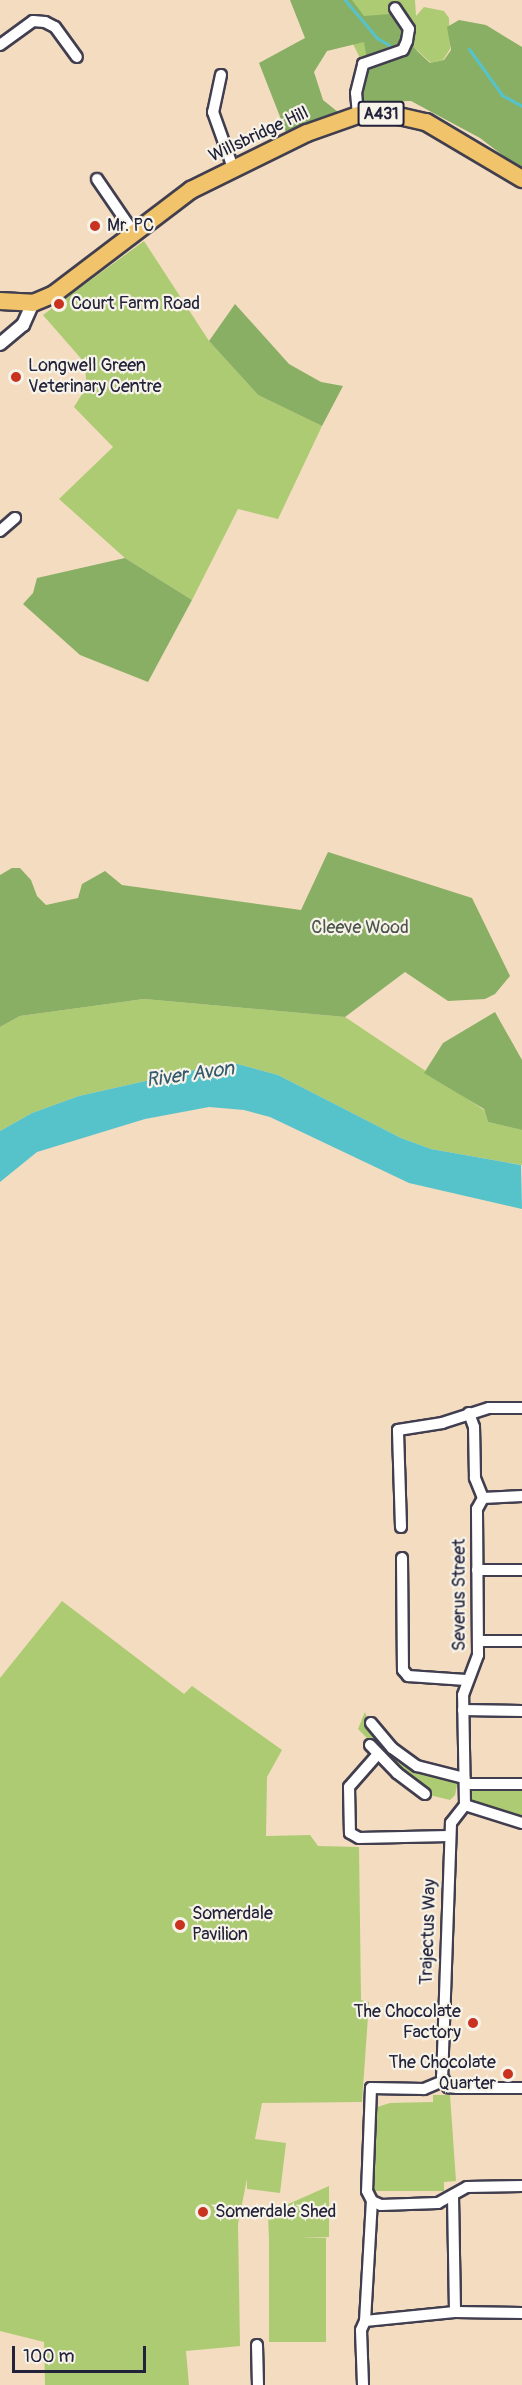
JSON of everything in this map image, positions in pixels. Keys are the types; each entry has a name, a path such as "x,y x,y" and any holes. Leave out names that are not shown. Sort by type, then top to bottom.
{"main road":[{"name":"Willsbridge Hill","path":"33,303 74,282 180,196 233,168 332,123 358,116 390,114 426,122 522,179"},
{"path":"0,301 33,303"}],"street":[{"path":"358,116 356,93 363,64 403,50 407,41 409,29 395,8"},
{"path":"0,45 33,21 51,24 74,43 77,57"},
{"path":"221,75 212,85 215,126 233,168"},
{"path":"97,179 134,233"},
{"path":"0,344 22,325 33,303"},
{"path":"0,531 15,518"},
{"path":"401,1527 398,1430 442,1423 469,1413 501,1407 522,1408"},
{"name":"Severus Street","path":"465,1805 463,1710 466,1680 476,1663 478,1641 477,1509 483,1498 475,1478 474,1427 469,1413"},
{"path":"483,1498 522,1496"},
{"path":"402,1558 402,1670 408,1676 466,1680"},
{"path":"477,1570 522,1570"},
{"path":"478,1641 522,1641"},
{"path":"463,1710 522,1711"},
{"path":"371,1723 392,1748 417,1766 464,1781 522,1784"},
{"path":"370,1745 424,1794"},
{"path":"378,1754 349,1787 350,1833 359,1838 449,1836"},
{"path":"465,1805 522,1823"},
{"name":"Trajectus Way","path":"443,2081 449,1836 453,1815 465,1805"},
{"path":"363,2385 361,2330 365,2321 372,2201 367,2191 371,2088 424,2089 443,2081 457,2088 522,2088"},
{"path":"372,2201 381,2205 438,2203 467,2187 522,2186"},
{"path":"453,2196 455,2312"},
{"path":"365,2321 455,2312 522,2313"},
{"path":"257,2344 258,2385"}],"green space":[{"path":"290,0 352,0 364,16 390,14 402,33 414,34 413,47 430,63 444,60 451,50 447,27 459,20 486,25 522,47 522,170 480,138 411,101 361,102 358,83 367,60 364,42 327,51 314,72 323,100 338,112 286,132 259,63 305,38"},
{"path":"331,0 415,0 416,16 424,7 444,11 449,18 450,49 443,60 431,63 417,50 354,101 360,58"},
{"path":"144,241 209,341 258,395 322,426 278,519 238,509 192,600 125,558 59,499 113,447 74,407 87,386 84,362 43,315"},
{"path":"235,304 289,364 321,382 343,386 322,426 258,395 209,341"},
{"path":"125,558 192,600 148,682 80,655 23,604 33,593 37,578"},
{"name":"Cleeve Wood","path":"328,852 472,898 510,976 495,994 485,999 448,1001 405,972 345,1017 144,999 20,1016 0,1027 0,875 12,868 20,868 31,880 37,896 46,905 78,898 82,884 105,871 122,885 301,910"},
{"path":"144,999 345,1017 484,1110 488,1122 522,1130 522,1165 431,1149 401,1138 278,1075 230,1062 79,1096 32,1113 0,1131 0,1027 20,1016"},
{"path":"495,1012 522,1060 522,1130 488,1122 484,1109 424,1073 443,1043"},
{"name":"Somerdale Pavilion","path":"62,1601 184,1694 192,1686 282,1750 267,1777 266,1836 310,1835 318,1846 359,1847 361,2000 369,2002 362,2102 262,2103 255,2139 286,2143 280,2193 247,2189 247,2179 238,2224 240,2346 186,2351 189,2385 45,2385 44,2342 0,2331 0,1678"},
{"path":"365,1712 371,1730 418,1770 431,1776 458,1780 455,1795 450,1800 425,1794 428,1788 401,1772 358,1729"},
{"path":"470,1788 522,1789 522,1819 470,1801"},
{"path":"433,2095 450,2095 456,2181 444,2182 444,2191 373,2191 374,2108 390,2103 433,2102"},
{"path":"329,2186 329,2237 269,2239 268,2213"},
{"path":"269,2238 326,2238 326,2342 269,2342"}],"water":[{"name":"River Avon","path":"230,1062 278,1075 401,1138 431,1149 521,1165 522,1209 409,1183 270,1117 244,1110 209,1107 145,1119 37,1152 0,1182 0,1131 32,1113 79,1096"}],"waterway":[{"path":"345,0 377,38 389,45"},
{"path":"469,49 502,95 522,106"}],"place":[{"name":"Mr. PC","path":"95,226"},
{"name":"Court Farm Road","path":"59,304"},
{"name":"Longwell Green Veterinary Centre","path":"16,377"},
{"name":"Somerdale Pavilion","path":"180,1925"},
{"name":"The Chocolate Factory","path":"473,2023"},
{"name":"The Chocolate Quarter","path":"508,2074"},
{"name":"Somerdale Shed","path":"203,2212"}]}
